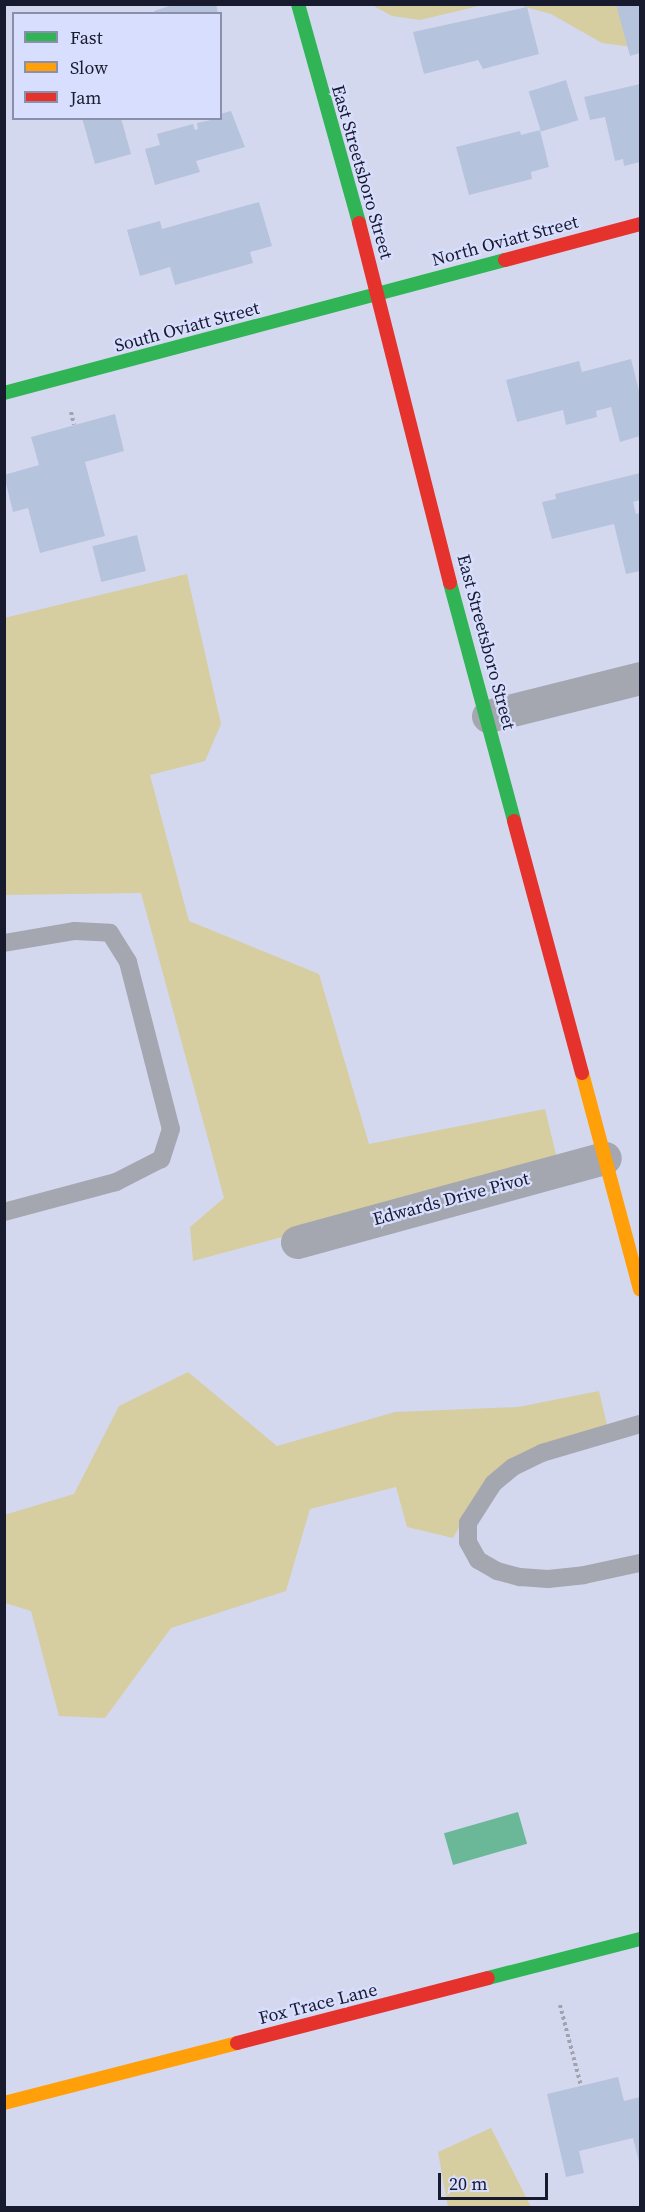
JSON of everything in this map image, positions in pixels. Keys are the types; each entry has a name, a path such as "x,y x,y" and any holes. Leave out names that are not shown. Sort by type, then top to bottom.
{"main road":[{"name":"East Streetsboro Street","path":"298,4 378,292 435,527 488,716 640,1289"},
{"name":"North Oviatt Street","path":"378,292 640,224"},
{"name":"South Oviatt Street","path":"4,393 378,292"},
{"name":"Fox Trace Lane","path":"4,2103 640,1939"}],"street":[{"path":"488,716 640,678"},
{"name":"Edwards Drive Pivot","path":"297,1242 605,1158"}],"lane":[{"path":"4,943 75,931 110,933 128,962 171,1129 161,1159 116,1182 4,1212"},
{"path":"640,1424 542,1453 513,1467 493,1484 468,1522 468,1542 478,1560 497,1571 520,1576 575,1576 640,1563"}],"path":[{"path":"71,411 74,425"},
{"path":"560,2005 581,2086"}],"shaded area":[{"path":"372,5 483,5 420,20 392,16"},
{"path":"518,5 640,5 640,48 602,43 551,14"},
{"path":"187,574 221,724 205,761 150,775 189,921 319,974 369,1144 545,1109 558,1163 193,1261 190,1227 224,1198 141,893 5,895 4,618"},
{"path":"188,1372 277,1446 395,1412 518,1407 599,1391 607,1425 482,1488 453,1538 407,1527 396,1487 310,1509 286,1591 171,1628 105,1718 59,1716 31,1611 5,1603 4,1515 74,1494 119,1406"},
{"path":"518,1812 527,1844 453,1865 444,1833"},
{"path":"491,2128 531,2207 448,2207 438,2152"}],"building":[{"path":"175,4 216,4 218,12 154,12"},
{"path":"616,4 640,4 640,53 630,56"},
{"path":"527,7 539,54 483,69 478,60 424,74 413,32"},
{"path":"566,80 578,120 541,132 529,91"},
{"path":"640,84 640,162 624,166 623,159 615,161 605,117 590,120 584,97"},
{"path":"231,111 245,147 196,161 200,172 155,185 145,149 160,145 157,134 193,124 195,130 198,129 197,123 222,120 222,113"},
{"path":"83,120 122,120 131,154 95,164"},
{"path":"540,130 549,167 531,172 532,179 469,195 456,147 520,131 521,135"},
{"path":"259,202 272,246 250,252 253,263 175,285 170,267 140,276 127,230 160,221 162,229"},
{"path":"631,359 640,395 640,436 620,442 611,407 596,411 597,417 566,425 563,410 517,422 506,380 579,361 582,372"},
{"path":"115,414 124,451 85,462 105,536 40,553 28,508 13,512 4,475 39,465 31,437"},
{"path":"640,473 640,500 633,502 636,514 640,513 640,571 626,574 614,524 552,539 542,502 556,499 555,494"},
{"path":"137,535 146,571 101,582 92,546"},
{"path":"618,2077 624,2101 640,2097 640,2166 633,2138 579,2151 584,2173 566,2177 547,2094"}],"traffic: fast":[{"path":"298,4 359,223"},
{"path":"4,393 505,260"},
{"path":"450,583 514,821"},
{"path":"488,1978 640,1939"}],"traffic: slow":[{"path":"582,1073 640,1289"},
{"path":"4,2103 237,2043"}],"traffic: jam":[{"path":"359,223 450,583"},
{"path":"505,260 640,224"},
{"path":"514,821 582,1073"},
{"path":"237,2043 488,1978"}]}
